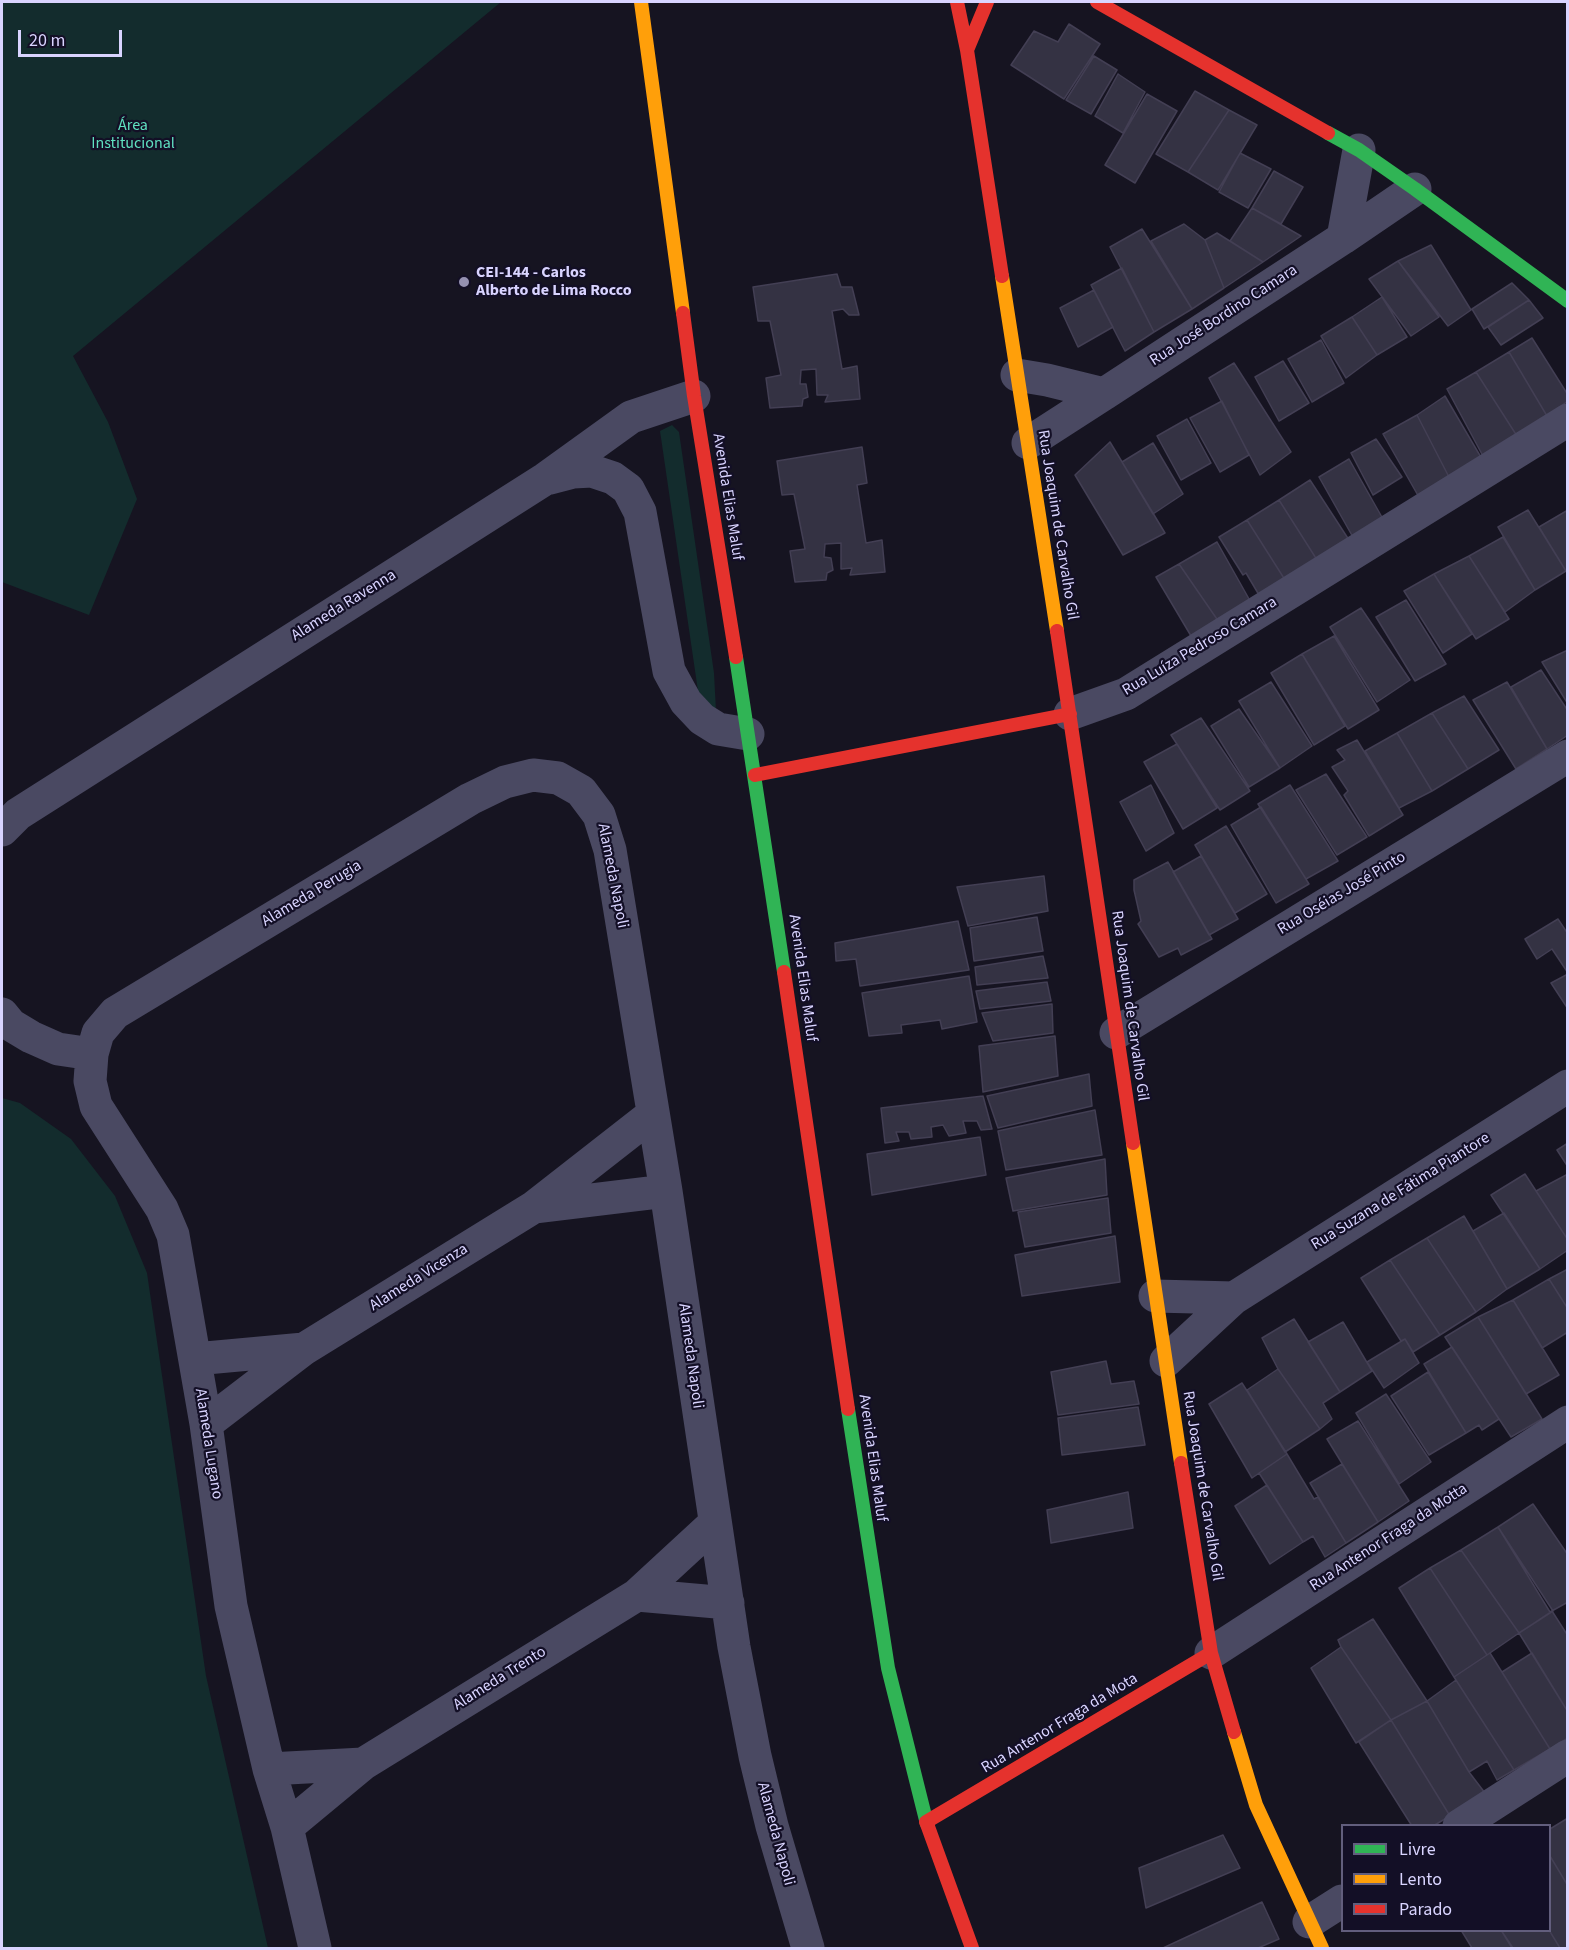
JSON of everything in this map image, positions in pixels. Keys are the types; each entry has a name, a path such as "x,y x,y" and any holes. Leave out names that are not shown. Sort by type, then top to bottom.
{"street":[{"name":"Avenida Elias Maluf","path":"642,2 694,396 755,775 862,1506 888,1668 926,1822 972,1948"},
{"name":"Rua Joaquim de Carvalho Gil","path":"957,2 967,50 1070,714 1155,1296 1211,1653 1256,1805 1316,1935"},
{"path":"967,50 987,2"},
{"path":"1097,2 1359,150 1568,301"},
{"path":"1343,238 1359,150"},
{"name":"Rua José Bordino Camara","path":"1028,443 1415,189"},
{"path":"1017,375 1104,394"},
{"name":"Alameda Ravenna","path":"2,830 18,814 545,479 631,417 694,396"},
{"name":"Rua Luíza Pedroso Camara","path":"755,775 1070,714 1125,694 1568,420"},
{"path":"545,479 573,472 592,471 613,478 628,489 640,512 669,671 686,702 702,719 718,729 748,734"},
{"name":"Rua Oséias José Pinto","path":"1116,1033 1568,756"},
{"name":"Alameda Perugia","path":"92,1054 98,1033 115,1013 470,799 505,782 524,777 533,775 558,778"},
{"name":"Alameda Napoli","path":"558,778 581,790 599,815 610,850 666,1191 734,1647 755,1756 805,1947"},
{"path":"2,1014 11,1025 31,1038 58,1048 92,1054"},
{"name":"Alameda Lugano","path":"92,1054 90,1081 96,1106 162,1209 173,1235 206,1424 231,1606 269,1769 287,1827 315,1948"},
{"name":"Rua Suzana de Fátima Piantore","path":"1166,1361 1234,1298 1568,1086"},
{"name":"Alameda Vicenza","path":"206,1424 304,1349 534,1207 653,1114"},
{"name":"Alameda Vicenza","path":"534,1207 666,1191"},
{"path":"1155,1296 1234,1298"},
{"name":"Alameda Vicenza","path":"195,1359 304,1349"},
{"name":"Rua Antenor Fraga da Motta","path":"1211,1653 1568,1422"},
{"name":"Alameda Trento","path":"287,1827 363,1764 637,1595 714,1524"},
{"path":"637,1595 728,1603"},
{"name":"Rua Antenor Fraga da Mota","path":"926,1822 1211,1653"},
{"path":"1463,1824 1568,1756"},
{"name":"Alameda Trento","path":"269,1769 363,1764"},
{"path":"1316,1935 1341,1902"}],"green space":[{"name":"Área Institucional","path":"2,2 501,2 73,356 108,422 137,499 89,615 2,582"},
{"path":"672,425 679,432 714,673 716,711 698,691 660,431"},
{"path":"2,1098 20,1103 71,1139 115,1196 147,1273 206,1676 268,1948 2,1948"}],"building":[{"path":"1069,24 1100,44 1064,99 1011,65 1034,31 1058,42"},
{"path":"1094,56 1117,70 1091,114 1066,100"},
{"path":"1118,74 1145,92 1123,133 1095,116"},
{"path":"1195,91 1229,110 1188,172 1156,154"},
{"path":"1147,94 1177,111 1135,183 1105,165"},
{"path":"1229,110 1257,125 1218,190 1188,172"},
{"path":"1240,153 1271,169 1248,208 1219,192"},
{"path":"1274,171 1303,187 1281,224 1252,208"},
{"path":"1252,208 1301,236 1263,262 1230,241"},
{"path":"1184,224 1205,240 1224,288 1192,309 1151,241"},
{"path":"1142,229 1192,309 1154,332 1110,247"},
{"path":"1217,233 1263,262 1224,288 1205,240"},
{"path":"1431,245 1471,310 1448,326 1398,261"},
{"path":"1398,261 1439,317 1411,336 1369,279"},
{"path":"1122,268 1154,332 1125,351 1091,285"},
{"path":"837,274 841,287 852,287 859,315 849,315 843,309 832,311 842,369 857,366 860,399 825,402 828,395 817,395 816,369 801,370 800,384 806,384 808,397 803,399 802,406 770,408 766,378 781,375 770,321 758,321 753,287"},
{"path":"1512,283 1529,300 1484,329 1472,309"},
{"path":"1094,290 1113,327 1078,347 1060,308"},
{"path":"1382,297 1407,337 1377,355 1352,317"},
{"path":"1529,300 1543,318 1501,345 1488,327"},
{"path":"1352,317 1377,355 1346,378 1321,336"},
{"path":"1532,338 1568,395 1568,401 1547,416 1509,352"},
{"path":"1321,340 1344,383 1312,402 1288,359"},
{"path":"1509,352 1547,416 1517,436 1476,372"},
{"path":"1283,361 1309,403 1279,421 1255,377"},
{"path":"1234,363 1291,452 1260,475 1209,378"},
{"path":"1476,372 1517,436 1484,458 1447,389"},
{"path":"1445,396 1482,459 1450,479 1417,415"},
{"path":"1222,401 1249,455 1220,472 1190,418"},
{"path":"1417,415 1450,479 1420,499 1383,434"},
{"path":"1187,419 1211,463 1181,480 1157,436"},
{"path":"1376,439 1402,477 1373,495 1351,453"},
{"path":"1110,442 1165,533 1123,555 1075,475"},
{"path":"1153,443 1183,494 1153,514 1122,462"},
{"path":"862,447 867,483 857,485 866,543 882,540 885,572 850,575 852,568 841,569 841,543 825,544 824,557 831,558 833,570 827,573 826,580 795,582 790,551 805,549 794,494 782,495 777,461"},
{"path":"1349,459 1383,519 1354,539 1319,477"},
{"path":"1310,480 1351,543 1319,563 1279,500"},
{"path":"1279,500 1319,563 1287,583 1247,520"},
{"path":"1528,510 1566,571 1535,590 1498,527"},
{"path":"1568,510 1568,570 1566,571 1539,527"},
{"path":"1247,520 1287,583 1262,600 1246,573 1243,575 1219,537"},
{"path":"1503,537 1535,590 1505,612 1469,556"},
{"path":"1217,542 1253,606 1221,625 1179,564"},
{"path":"1469,556 1509,619 1476,639 1434,574"},
{"path":"1179,564 1221,625 1194,641 1156,577"},
{"path":"1434,574 1472,634 1443,653 1404,591"},
{"path":"1406,600 1446,664 1415,681 1376,617"},
{"path":"1361,608 1410,680 1377,702 1330,627"},
{"path":"1334,636 1379,710 1348,729 1302,654"},
{"path":"1568,650 1568,704 1542,662"},
{"path":"1302,654 1345,726 1314,745 1271,673"},
{"path":"1541,670 1568,711 1568,735 1547,749 1511,687"},
{"path":"1271,682 1312,746 1280,768 1239,701"},
{"path":"1507,682 1547,749 1516,769 1473,700"},
{"path":"1464,696 1499,750 1468,769 1432,713"},
{"path":"1239,709 1280,768 1249,787 1211,726"},
{"path":"1432,713 1468,769 1432,791 1397,733"},
{"path":"1201,718 1250,791 1220,810 1171,735"},
{"path":"1397,733 1432,791 1399,808 1365,751"},
{"path":"1357,740 1403,815 1369,836 1344,795 1348,791 1332,767 1345,760 1337,750"},
{"path":"1177,744 1217,808 1183,829 1144,762"},
{"path":"1326,774 1367,837 1337,855 1296,790"},
{"path":"1151,785 1174,833 1146,851 1120,802"},
{"path":"1290,785 1338,861 1306,879 1258,804"},
{"path":"1261,807 1309,884 1276,903 1231,825"},
{"path":"1226,826 1267,894 1235,913 1195,845"},
{"path":"1201,856 1238,919 1209,935 1173,872"},
{"path":"1168,862 1212,939 1181,955 1178,948 1159,957 1138,924 1141,921 1134,880"},
{"path":"1044,876 1048,911 968,926 957,887"},
{"path":"1037,917 1043,951 974,961 970,928"},
{"path":"1558,919 1568,934 1568,973 1552,949 1537,959 1525,939"},
{"path":"958,921 969,970 860,986 856,959 836,961 835,943"},
{"path":"1043,956 1048,978 977,985 975,967"},
{"path":"1568,974 1568,1009 1551,983"},
{"path":"969,976 977,1022 942,1029 940,1020 901,1025 902,1033 869,1036 862,993"},
{"path":"1047,982 1051,1001 980,1009 976,991"},
{"path":"1052,1004 1053,1033 993,1041 982,1013"},
{"path":"1055,1036 1058,1076 983,1092 979,1046"},
{"path":"1089,1074 1092,1106 998,1128 987,1096"},
{"path":"983,1096 992,1129 981,1130 977,1121 963,1121 966,1133 949,1136 943,1125 931,1127 932,1137 911,1139 909,1132 896,1132 899,1141 885,1143 881,1108"},
{"path":"1095,1110 1102,1155 1006,1170 998,1131"},
{"path":"980,1137 986,1175 872,1195 867,1154"},
{"path":"1568,1143 1568,1167 1557,1150"},
{"path":"1105,1159 1107,1195 1013,1211 1006,1178"},
{"path":"1525,1174 1568,1240 1568,1250 1540,1269 1491,1195"},
{"path":"1568,1174 1568,1240 1536,1191"},
{"path":"1108,1198 1111,1233 1025,1247 1018,1212"},
{"path":"1504,1213 1540,1269 1507,1289 1473,1231"},
{"path":"1464,1216 1507,1289 1476,1312 1427,1238"},
{"path":"1115,1236 1120,1282 1022,1296 1015,1255"},
{"path":"1427,1238 1476,1312 1440,1335 1390,1260"},
{"path":"1390,1260 1440,1335 1413,1352 1405,1339 1401,1341 1361,1278"},
{"path":"1568,1269 1568,1309 1549,1279"},
{"path":"1549,1279 1568,1309 1568,1332 1542,1348 1513,1300"},
{"path":"1513,1300 1559,1375 1526,1394 1478,1317"},
{"path":"1478,1317 1542,1419 1511,1437 1445,1337"},
{"path":"1294,1319 1340,1392 1323,1403 1332,1419 1320,1429 1278,1369 1262,1338"},
{"path":"1343,1322 1372,1371 1340,1392 1308,1342"},
{"path":"1405,1339 1419,1363 1384,1388 1367,1362"},
{"path":"1452,1347 1499,1419 1482,1430 1479,1425 1466,1433 1424,1364"},
{"path":"1106,1361 1111,1384 1134,1381 1139,1404 1058,1415 1051,1372"},
{"path":"1278,1369 1320,1429 1285,1452 1247,1390"},
{"path":"1428,1372 1466,1433 1429,1455 1391,1396"},
{"path":"1242,1383 1287,1454 1252,1478 1209,1404"},
{"path":"1386,1394 1431,1462 1399,1484 1356,1413"},
{"path":"1138,1407 1145,1445 1062,1455 1058,1418"},
{"path":"1358,1421 1409,1501 1378,1522 1327,1439"},
{"path":"1287,1454 1314,1499 1318,1497 1346,1543 1325,1557 1313,1536 1303,1542 1259,1473"},
{"path":"1342,1464 1378,1522 1346,1543 1310,1483"},
{"path":"1267,1485 1303,1542 1270,1564 1235,1506"},
{"path":"1128,1492 1133,1528 1051,1543 1047,1510"},
{"path":"1533,1504 1568,1555 1568,1602 1550,1612 1498,1527"},
{"path":"1498,1527 1553,1611 1519,1633 1461,1550"},
{"path":"1461,1550 1519,1633 1487,1655 1430,1568"},
{"path":"1430,1568 1487,1655 1454,1677 1399,1588"},
{"path":"1552,1611 1568,1636 1568,1712 1519,1633"},
{"path":"1373,1619 1427,1701 1391,1720 1338,1640"},
{"path":"1341,1647 1391,1720 1356,1743 1311,1668"},
{"path":"1490,1653 1550,1749 1514,1770 1454,1677"},
{"path":"1532,1653 1568,1712 1568,1738 1550,1749 1502,1672"},
{"path":"1456,1680 1514,1770 1497,1780 1487,1761 1469,1772 1427,1701"},
{"path":"1427,1701 1469,1772 1485,1793 1450,1816 1391,1720"},
{"path":"1391,1720 1450,1816 1436,1824 1411,1824 1359,1742"},
{"path":"1568,1818 1568,1886 1551,1858 1551,1828"},
{"path":"1223,1835 1240,1868 1146,1908 1139,1868"},
{"path":"1551,1858 1568,1886 1568,1948 1560,1948 1550,1932"},
{"path":"1262,1902 1279,1939 1258,1948 1163,1948"},
{"path":"1462,1932 1502,1932 1513,1948 1472,1948"},
{"path":"1502,1932 1550,1932 1560,1948 1512,1948"}],"traffic: fast":[{"path":"1328,133 1359,150 1415,189 1568,301"},
{"path":"736,657 784,972"},
{"path":"848,1409 888,1668 927,1824"}],"traffic: slow":[{"path":"641,2 683,313"},
{"path":"1002,276 1057,631"},
{"path":"1133,1143 1181,1463"},
{"path":"1234,1732 1256,1805 1322,1948"}],"traffic: jam":[{"path":"957,2 967,50 987,2"},
{"path":"1097,2 1328,133"},
{"path":"967,50 1002,276"},
{"path":"683,313 736,657"},
{"path":"1057,631 1133,1143"},
{"path":"755,775 1070,714"},
{"path":"784,972 848,1409"},
{"path":"1181,1463 1211,1653 1234,1732"},
{"path":"926,1822 1211,1653"},
{"path":"927,1824 972,1948"}],"place":[{"name":"CEI-144 - Carlos Alberto de Lima Rocco","path":"464,282"}]}
